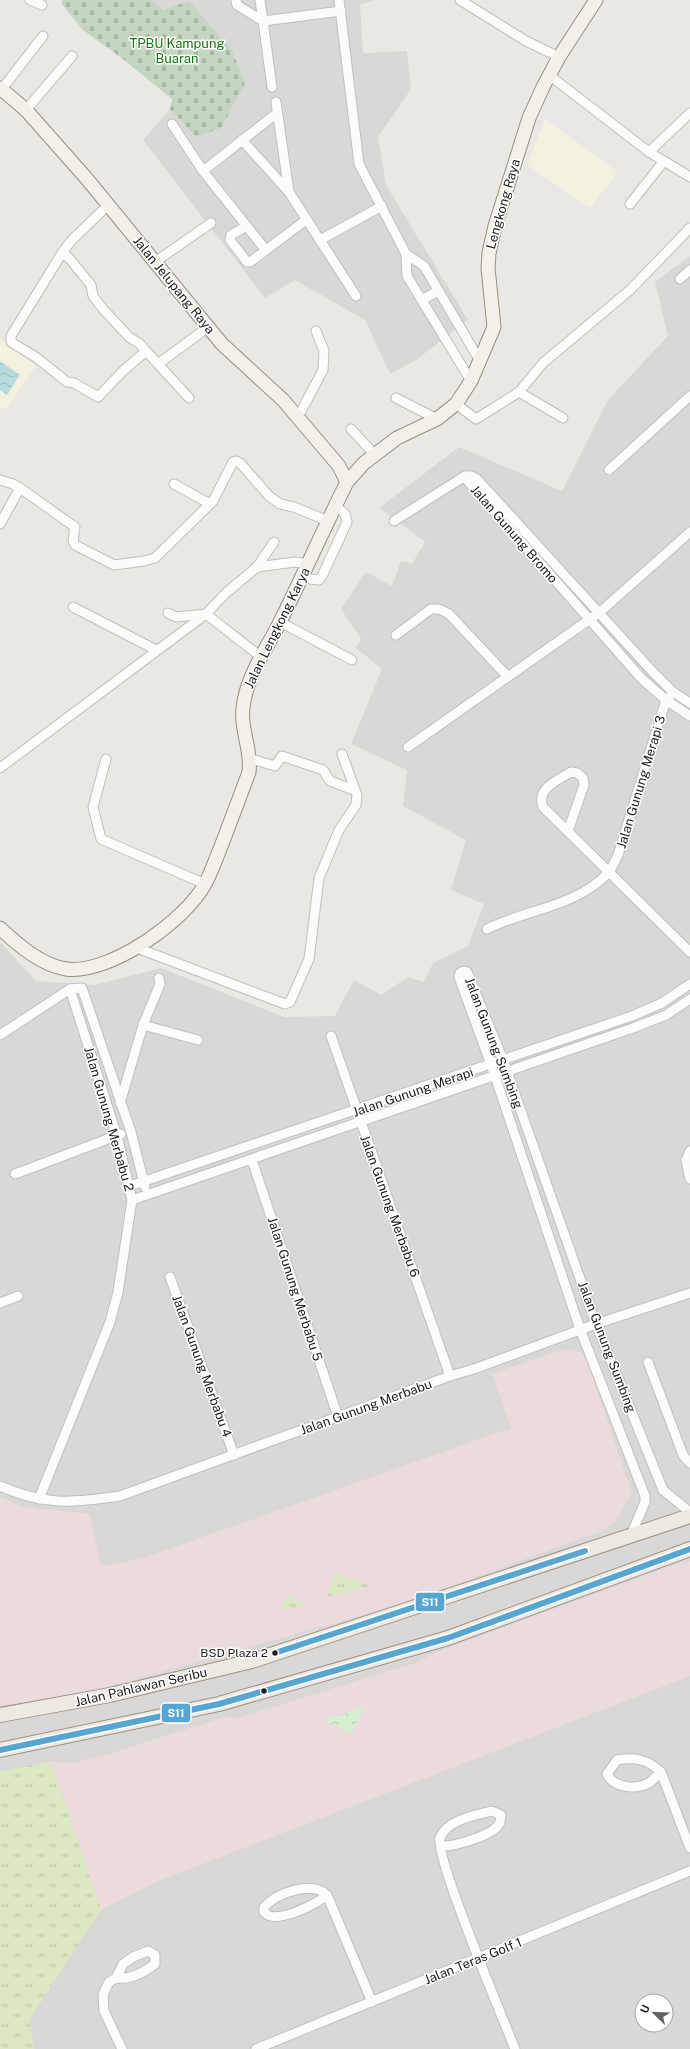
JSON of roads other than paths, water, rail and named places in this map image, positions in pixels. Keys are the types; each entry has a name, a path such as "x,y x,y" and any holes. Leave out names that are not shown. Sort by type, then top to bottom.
{"main road":[{"name":"Jalan Pahlawan Seribu","path":"0,1715 110,1695 252,1661 498,1581 690,1516"},
{"path":"0,1750 219,1704 448,1638 690,1548"}],"street":[{"path":"30,0 42,5"},
{"path":"236,0 237,5 262,19 340,6 359,164 406,254 407,276 471,381"},
{"path":"260,0 272,87"},
{"path":"460,0 526,40 559,57"},
{"name":"Lengkong Raya","path":"348,482 364,463 397,438 437,419 456,404 471,381 494,327 488,268 489,253 495,226 529,118 559,57 596,0"},
{"path":"1,88 43,36"},
{"path":"26,110 72,56"},
{"path":"549,75 649,152 690,177"},
{"name":"Jalan Jelupang Raya","path":"1,88 26,110 108,204 207,328 222,344 283,400 298,417 340,466 348,482"},
{"path":"276,102 289,192"},
{"path":"649,152 690,112"},
{"path":"203,171 277,113"},
{"path":"172,124 203,171 265,249"},
{"path":"242,140 289,192 356,296"},
{"path":"630,204 664,161"},
{"path":"108,204 71,241 62,253 11,336 11,342 37,358 66,382 74,383 96,397 100,397 123,371 146,351"},
{"path":"320,240 382,206"},
{"path":"247,226 231,235 230,240 247,262 253,262 265,249 306,220"},
{"path":"155,262 211,223"},
{"path":"456,404 476,419 519,392 542,363 630,290 690,228"},
{"path":"62,253 88,280 91,285 93,296 103,309 129,337 140,344 189,398"},
{"path":"406,254 424,266 480,361"},
{"path":"680,279 690,270"},
{"path":"422,300 438,291"},
{"path":"158,364 207,328"},
{"path":"298,417 323,370 324,350 316,331"},
{"path":"519,392 563,418"},
{"path":"609,470 690,396"},
{"path":"396,398 437,419"},
{"path":"351,429 375,455"},
{"path":"0,480 20,488 76,527 73,540 75,545 118,565 155,558 213,501 233,462 236,461 240,463 269,496 280,504 294,507 328,521"},
{"path":"394,521 465,476"},
{"name":"Jalan Gunung Bromo","path":"690,703 673,692 651,670 600,612 483,485 471,476 465,476 466,479 642,679 666,700 690,716"},
{"name":"Jalan Lengkong Karya","path":"0,928 47,964 66,969 81,969 97,965 137,948 180,915 205,884 249,772 251,759 242,709 249,685 348,482"},
{"path":"174,484 210,504"},
{"path":"0,524 20,488"},
{"path":"301,578 319,580 323,574 348,518 336,506"},
{"path":"408,747 590,620 690,533"},
{"path":"0,768 206,614 226,592 256,567 274,542"},
{"path":"256,567 295,562 308,564"},
{"path":"73,607 156,650"},
{"path":"396,635 431,609 439,609 449,614 508,677"},
{"path":"168,613 176,617 206,614 262,656"},
{"path":"280,622 352,660"},
{"name":"Jalan Gunung Merapi 3","path":"487,929 505,921 572,899 591,888 609,872 618,855 666,700 673,692"},
{"path":"137,948 285,1004 290,1002 309,959 319,878 339,830 356,805 357,796 342,754"},
{"path":"251,759 276,766 282,756 323,770 332,782 354,790"},
{"path":"106,759 93,804 101,839 205,884"},
{"path":"568,831 584,785 583,778 571,772 543,791 540,799 543,806 568,831 609,872 690,952"},
{"name":"Jalan Gunung Sumbing","path":"631,1535 645,1502 645,1496 580,1329 495,1076 459,977 460,973 464,971 466,972 503,1060 596,1324 664,1492 690,1512"},
{"path":"120,1103 143,1025 160,984 159,978"},
{"name":"Jalan Gunung Merapi","path":"130,1186 356,1111 632,1016 662,1003 690,984"},
{"name":"Jalan Gunung Merbabu 2","path":"39,1499 110,1322 118,1292 122,1256 132,1200 130,1186 117,1136 70,989 82,988 130,1132 147,1196"},
{"path":"0,1035 70,989"},
{"name":"Jalan Gunung Merapi","path":"132,1200 360,1123 666,1015 690,998"},
{"path":"143,1025 198,1040"},
{"name":"Jalan Gunung Merbabu 6","path":"331,1036 360,1123 450,1376"},
{"path":"15,1174 130,1132"},
{"path":"690,1151 686,1160 690,1179"},
{"name":"Jalan Gunung Merbabu 5","path":"252,1160 338,1417"},
{"name":"Jalan Gunung Merbabu 4","path":"170,1277 234,1455"},
{"name":"Jalan Gunung Merbabu","path":"0,1486 39,1499 64,1502 120,1496 450,1376 474,1369 580,1329 690,1293"},
{"path":"0,1303 18,1296"},
{"path":"648,1362 683,1455 690,1463"},
{"path":"661,1772 649,1783 638,1786 614,1784 607,1774 617,1760 632,1758 653,1764 661,1772 690,1848"},
{"path":"441,1846 455,1845 492,1831 499,1824 501,1815 492,1811 454,1823 444,1830 440,1839 441,1846 443,1859 457,1900 515,2049"},
{"name":"Jalan Teras Golf 1","path":"256,2049 690,1871"},
{"path":"327,1895 317,1903 277,1917 267,1915 264,1912 264,1907 274,1898 302,1889 319,1889 327,1895 372,2002"},
{"path":"116,1978 109,1982 103,1995 104,2011 122,2049"}],"water":[{"path":"0,361 20,375 7,395 0,390"}],"place":[{"name":"BSD Plaza 2","path":"275,1653"}],"park label":[{"name":"TPBU Kampung Buaran","path":"177,50"}]}
